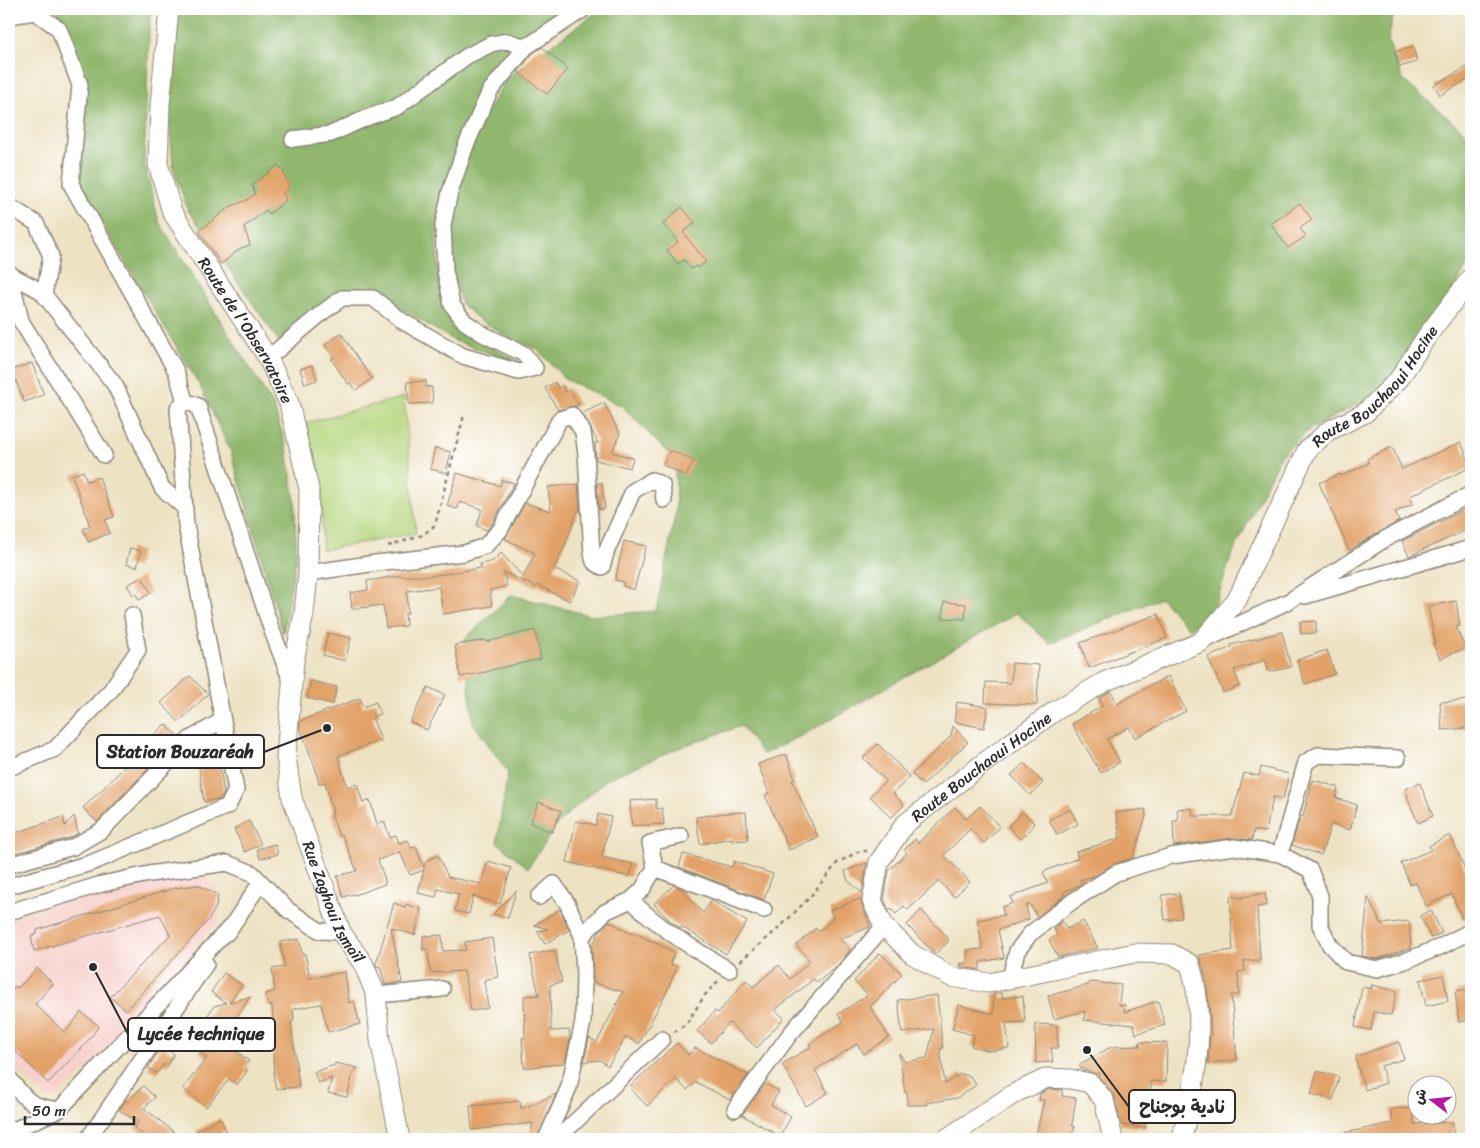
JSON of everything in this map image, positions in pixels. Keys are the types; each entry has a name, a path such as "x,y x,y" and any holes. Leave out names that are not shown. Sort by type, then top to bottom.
{"street":[{"name":"Route de l'Observatoire","path":"169,9 160,105 158,164 172,212 268,358 289,403 308,490 308,574 304,614 294,661"},
{"path":"268,358 342,298 372,298 402,321 463,356 519,372 536,368 524,354 483,334 465,322 452,305 445,271 443,225 450,192 466,145 490,91 526,47 584,9"},
{"path":"9,16 35,12 59,28 80,85 71,184 176,371 185,400 198,406 292,685"},
{"path":"293,139 331,134 366,118 397,107 467,56 491,44 507,40 526,47"},
{"path":"9,206 36,223 51,256 44,294"},
{"path":"9,273 44,294 115,386 162,488 185,508"},
{"path":"9,273 21,321 104,455"},
{"name":"Route Bouchaoui Hocine","path":"1182,1139 1197,1066 1200,1022 1196,983 1190,964 1172,954 1135,953 988,983 951,978 912,954 884,926 872,901 879,862 905,824 1054,711 1104,682 1201,642 1237,600 1307,450 1328,432 1365,413 1399,379 1427,336 1471,278"},
{"path":"9,886 91,863 228,806 236,790 186,525 178,408 185,400"},
{"path":"308,574 376,563 464,553 485,546 500,530 560,419 572,415 583,432 594,562 602,568 607,550 633,491 652,480 662,485 664,500"},
{"path":"1201,642 1289,601 1385,539 1471,494"},
{"path":"1289,601 1471,548"},
{"path":"9,768 55,749 112,690 138,650 132,615"},
{"name":"Rue Zaghoui Ismaïl","path":"294,661 286,757 292,798 342,932 364,965 376,995 380,1040 400,1139"},
{"path":"9,865 73,848 102,830 190,739 223,720"},
{"path":"1280,854 1306,762 1318,755 1398,758"},
{"path":"582,936 604,912 631,900 642,890 655,868 650,843 681,836"},
{"path":"1010,978 1017,951 1030,934 1070,903 1116,873 1171,856 1234,847 1280,854 1310,870 1320,896 1320,925 1330,945 1346,962 1377,969 1405,961 1471,931"},
{"path":"9,912 102,884 149,874 227,863 252,873 288,910 320,931 342,932"},
{"path":"655,868 764,910"},
{"path":"88,1139 260,882"},
{"path":"539,898 554,884 567,904 582,936 584,973 583,1022 569,1087 546,1139"},
{"path":"631,900 672,936 729,970"},
{"path":"9,1132 59,1110 233,924"},
{"path":"735,1109 808,1012 884,926"},
{"path":"376,995 442,989"},
{"path":"145,1018 175,1010"},
{"path":"557,1139 662,1039"},
{"path":"9,1078 27,1101 40,1107 59,1110"},
{"path":"946,1139 1015,1093 1047,1078 1070,1078 1090,1083 1104,1100 1112,1139"}],"path":[{"path":"376,563 377,557 384,548 423,535 435,525 464,415"},
{"path":"662,1039 686,1024 705,995 729,970 778,929 810,897 838,862 860,851 886,852"}],"shaded area":[{"path":"149,874 204,875 220,894 219,919 137,1016 127,1016 119,1024 116,1039 71,1085 50,1100 9,1064 9,918"}],"green space":[{"path":"56,9 150,9 144,162 159,222 273,405 287,449 295,501 296,557 283,633 231,452 200,386 74,177 74,54 67,32"},
{"path":"177,9 575,9 489,73 449,179 436,234 439,282 455,326 523,365 453,340 362,288 335,293 280,343 188,210 173,167 169,112 176,60"},
{"path":"601,9 1395,9 1388,41 1403,80 1471,137 1471,259 1443,308 1393,385 1309,430 1280,456 1231,557 1213,612 1189,629 1161,598 1049,643 1017,613 801,736 763,754 741,726 686,745 607,779 558,823 528,868 497,842 508,772 473,723 464,640 511,595 592,616 656,611 676,510 675,460 622,406 565,379 537,349 515,341 480,320 461,304 453,271 452,223 457,190 476,132 506,78"},
{"path":"404,397 416,533 322,550 322,491 306,423"}],"building":[{"path":"542,47 568,69 547,94 518,72 532,54"},
{"path":"1413,47 1417,62 1399,67 1395,52"},
{"path":"1471,65 1471,78 1440,95 1434,85"},
{"path":"278,165 283,171 289,188 283,193 286,200 269,214 266,210 244,227 250,245 241,248 221,264 199,231 230,207 247,200 255,194 252,185"},
{"path":"1300,203 1312,220 1300,228 1306,236 1288,248 1271,224"},
{"path":"682,207 695,223 683,232 706,262 698,268 696,266 691,269 684,260 678,264 667,250 678,242 663,224"},
{"path":"341,333 372,379 356,390 350,383 348,384 331,359 334,358 325,345"},
{"path":"32,363 44,395 24,402 12,370"},
{"path":"312,365 317,380 305,384 300,369"},
{"path":"426,381 426,387 432,387 433,403 409,404 407,382"},
{"path":"555,382 558,388 562,385 566,392 569,389 579,405 558,410 545,388"},
{"path":"604,403 620,434 612,452 633,458 630,468 596,460 595,443 598,443 583,413"},
{"path":"1461,442 1471,467 1410,496 1413,504 1395,512 1399,521 1349,550 1319,483 1340,474 1341,476 1369,463 1367,459 1392,447 1402,469"},
{"path":"435,448 451,452 446,473 430,469"},
{"path":"670,450 694,461 686,476 663,465"},
{"path":"83,471 87,481 99,477 114,517 105,520 110,533 88,542 83,529 90,526 72,475"},
{"path":"457,473 500,486 502,480 514,483 487,530 477,526 482,509 460,502 457,509 447,506"},
{"path":"597,483 602,483 605,509 599,509"},
{"path":"578,484 580,511 578,511 554,569 580,581 570,601 537,585 536,587 503,572 507,586 490,590 492,606 443,614 439,587 407,591 408,613 405,613 406,626 386,628 383,605 352,609 350,593 368,590 367,581 398,576 430,576 481,568 480,564 493,561 501,553 523,577 535,553 505,539 525,503 551,511 548,487"},
{"path":"1465,509 1467,513 1471,510 1471,528 1409,556 1402,541"},
{"path":"624,541 646,546 634,590 623,586 624,582 615,580"},
{"path":"130,548 141,551 137,567 126,564"},
{"path":"142,577 151,593 139,600 136,594 133,595 127,585"},
{"path":"1456,601 1460,626 1456,627 1465,648 1440,659 1433,644 1435,643 1428,606"},
{"path":"944,602 966,604 965,619 942,618"},
{"path":"1158,614 1167,638 1089,668 1080,643"},
{"path":"1316,621 1316,633 1301,634 1300,622"},
{"path":"535,630 541,659 460,677 455,645 486,640 486,642"},
{"path":"1282,632 1291,667 1269,672 1266,660 1234,670 1240,686 1223,693 1208,657 1232,647 1231,645"},
{"path":"328,633 351,638 345,661 323,655"},
{"path":"1327,650 1335,674 1305,684 1297,660"},
{"path":"1012,663 1039,665 1037,705 985,703 986,682 1011,683"},
{"path":"190,676 208,694 179,722 161,703"},
{"path":"1168,676 1186,711 1135,738 1129,727 1107,739 1120,762 1101,773 1072,724 1102,706 1099,698 1111,691 1117,704"},
{"path":"311,681 337,687 333,704 307,698"},
{"path":"428,687 445,695 427,730 410,722"},
{"path":"360,698 363,707 376,702 380,714 372,717 381,740 338,756 347,787 357,784 363,803 370,800 377,824 384,821 390,837 396,835 399,843 408,840 411,848 416,847 424,868 426,861 438,855 448,877 481,884 488,861 511,868 500,904 473,896 469,914 455,911 459,894 438,889 436,897 418,893 424,870 410,875 400,852 378,860 385,884 355,895 343,897 337,876 357,871 342,835 339,836 331,813 333,813 325,782 319,784 315,767 300,728 300,721"},
{"path":"1469,700 1471,728 1442,730 1440,702"},
{"path":"957,702 988,707 984,728 954,722"},
{"path":"165,724 179,737 97,822 83,808 131,761 129,759"},
{"path":"953,726 968,742 923,785 912,774 951,736"},
{"path":"878,744 910,777 893,793 904,805 891,818 870,796 886,781 863,758"},
{"path":"786,754 795,779 792,780 818,837 789,850 765,795 769,793 758,764"},
{"path":"219,759 224,793 221,799 204,802 198,762"},
{"path":"1024,763 1043,783 1030,795 1011,775"},
{"path":"1261,767 1289,774 1283,799 1273,797 1266,832 1254,830 1252,840 1233,838 1174,846 1173,821 1178,821 1177,809 1192,808 1193,816 1232,816 1244,773 1259,776"},
{"path":"1312,780 1338,787 1336,798 1357,805 1350,830 1331,824 1321,855 1292,845 1300,816 1303,817"},
{"path":"1420,783 1433,816 1418,823 1405,789"},
{"path":"656,799 656,809 662,808 664,824 632,826 630,801"},
{"path":"539,802 561,811 552,832 530,823"},
{"path":"980,806 1000,827 984,843 970,829 944,855 970,882 954,897 939,881 908,910 904,906 896,914 891,909 889,911 884,899 889,870 907,853 904,850 915,839 918,843 955,807 966,819"},
{"path":"1070,809 1078,824 1057,835 1049,820"},
{"path":"1145,809 1146,816 1133,858 1113,864 1095,876 1080,880 1082,884 1063,892 1065,895 1037,917 1030,904 1026,906 1029,919 998,930 1004,958 980,962 980,970 961,967 960,964 967,963 967,950 983,949 977,920 1004,915 1002,907 1013,903 1010,897 1048,883 1043,872 1078,858 1076,852 1120,838 1116,813"},
{"path":"746,812 748,840 732,841 732,838 700,844 696,817"},
{"path":"1023,812 1035,824 1020,839 1008,826"},
{"path":"598,814 611,817 602,857 633,864 630,877 567,862 576,821 596,825"},
{"path":"74,816 78,833 69,838 9,855 9,835 63,817 65,826"},
{"path":"249,821 261,844 245,852 234,829"},
{"path":"1450,835 1471,882 1467,884 1471,895 1471,915 1462,919 1452,894 1426,906 1416,883 1410,885 1401,863 1431,850 1429,846"},
{"path":"275,844 278,854 260,859 257,849"},
{"path":"683,854 732,867 734,861 773,874 764,900 679,867"},
{"path":"867,863 862,893 848,881 845,871"},
{"path":"198,885 218,895 216,907 207,922 126,1010 110,997 170,935 160,915 34,951 31,936 37,934 37,930 175,888"},
{"path":"674,885 679,887 703,913 711,900 747,922 726,954 682,927 680,928 654,904"},
{"path":"516,891 508,918 493,914"},
{"path":"1179,893 1182,918 1165,920 1162,895"},
{"path":"1265,893 1267,905 1257,907 1260,960 1244,961 1245,971 1238,972 1239,995 1231,995 1237,1060 1208,1063 1211,1036 1210,1014 1206,979 1199,955 1233,950 1230,896 1242,898"},
{"path":"1368,897 1381,924 1409,921 1411,948 1377,959 1362,956"},
{"path":"860,899 870,927 840,939 850,950 838,965 817,983 814,979 775,1010 784,1018 757,1048 729,1023 711,1043 697,1031 715,1011 718,1013 746,980 753,987 779,965 790,979 810,961 796,945 816,928 819,931 833,918 830,910"},
{"path":"394,903 405,907 406,904 421,909 415,935 391,928 402,982 385,985 380,966 377,967 376,964"},
{"path":"560,909 569,930 545,944 537,931 548,929 534,925"},
{"path":"921,910 948,938 948,942 935,954 907,925"},
{"path":"1431,910 1442,933 1431,938 1420,916"},
{"path":"609,921 632,934 633,932 674,952 670,964 677,967 665,995 639,1044 626,1037 608,1066 600,1060 584,1062 589,1038 597,1042 623,992 593,982 592,946 601,929"},
{"path":"1062,921 1067,929 1083,921 1098,948 1058,957 1049,940 1057,935 1054,928"},
{"path":"442,935 443,951 466,950 465,942 492,938 498,977 484,980 488,1008 471,1011 464,971 430,973 427,949 423,950 423,936"},
{"path":"299,939 302,954 305,954 310,978 345,972 349,1003 354,1001 360,1024 328,1032 321,1004 293,1009 294,1021 291,1022 299,1087 276,1089 274,1080 273,1048 275,1048 272,1005 268,1006 265,994 275,991 272,969 285,967 280,942"},
{"path":"555,950 562,982 550,985 551,1031 569,1030 570,1039 565,1063 524,1068 522,1038 525,1037 524,996 539,995 530,955"},
{"path":"880,953 902,974 870,1007 889,1037 864,1054 857,1044 815,1070 828,1093 806,1106 782,1064 811,1047 809,1044 843,1022 838,1014 868,995 854,981"},
{"path":"37,968 53,984 35,1004 65,1033 81,1012 99,1026 84,1046 48,1083 9,1045 9,993 16,986 18,988"},
{"path":"224,973 242,985 229,1002 250,997 224,1035 204,1021 214,1006 226,1003 211,992"},
{"path":"1443,975 1448,1001 1426,1006 1420,980"},
{"path":"1089,982 1121,985 1119,1005 1125,1005 1124,1012 1158,1001 1165,1025 1136,1034 1134,1025 1084,1020 1085,1011 1054,1019 1048,996 1088,985"},
{"path":"1371,985 1397,991 1391,1015 1374,1012 1371,1030 1355,1027 1362,987 1372,989"},
{"path":"1471,989 1471,1020 1459,1022 1455,991"},
{"path":"1002,993 1002,998 1023,996 1025,1022 1006,1023 1009,1048 990,1051 971,1046 974,1035 952,1029 959,1005 994,1014 993,994"},
{"path":"937,995 943,1049 940,1049 945,1084 960,1074 970,1076 976,1085 957,1098 926,1103 927,1105 907,1105 907,1092 905,1093 899,1053 905,1062 927,1058 934,1029 902,1033 898,1000"},
{"path":"1035,1024 1057,1025 1058,1048 1051,1048 1053,1062 1036,1063"},
{"path":"214,1034 249,1061 244,1067 248,1070 237,1085 229,1079 206,1107 183,1088 207,1058 199,1052"},
{"path":"1139,1042 1167,1043 1166,1082 1150,1081 1153,1101 1149,1101 1145,1128 1121,1125 1115,1097 1099,1077 1099,1072 1096,1074 1080,1068 1080,1064 1111,1047 1140,1046"},
{"path":"1399,1042 1404,1059 1381,1066 1386,1083 1365,1090 1356,1056"},
{"path":"677,1043 688,1055 695,1048 748,1075 730,1100 696,1082 687,1090 676,1079 647,1106 629,1087"},
{"path":"162,1046 174,1054 167,1066 164,1064 157,1073 148,1068"},
{"path":"335,1063 358,1068 354,1070 347,1097 328,1093 332,1078 318,1083 314,1072 335,1065"},
{"path":"1317,1071 1339,1077 1333,1100 1311,1094"},
{"path":"765,1084 779,1091 771,1105 791,1117 780,1136 742,1115"},
{"path":"143,1086 155,1097 144,1108 174,1132 168,1139 148,1139 134,1128 138,1122 119,1110 126,1100 128,1101"},
{"path":"1049,1089 1062,1090 1062,1096 1076,1098 1072,1126 1075,1126 1071,1139 1035,1139 1044,1100 1039,1100 1040,1094"},
{"path":"556,1094 537,1139 529,1139 533,1123 472,1130 470,1106 520,1101 521,1109"},
{"path":"1408,1108 1408,1126 1453,1126 1454,1139 1339,1139 1339,1134 1392,1123 1391,1109"},
{"path":"220,1118 226,1130 221,1132 224,1139 200,1139 196,1131"}],"place":[{"name":"Station Bouzaréah","path":"327,728"},
{"name":"Lycée technique","path":"93,967"},
{"name":"نادية بوجناح","path":"1087,1050"}]}
